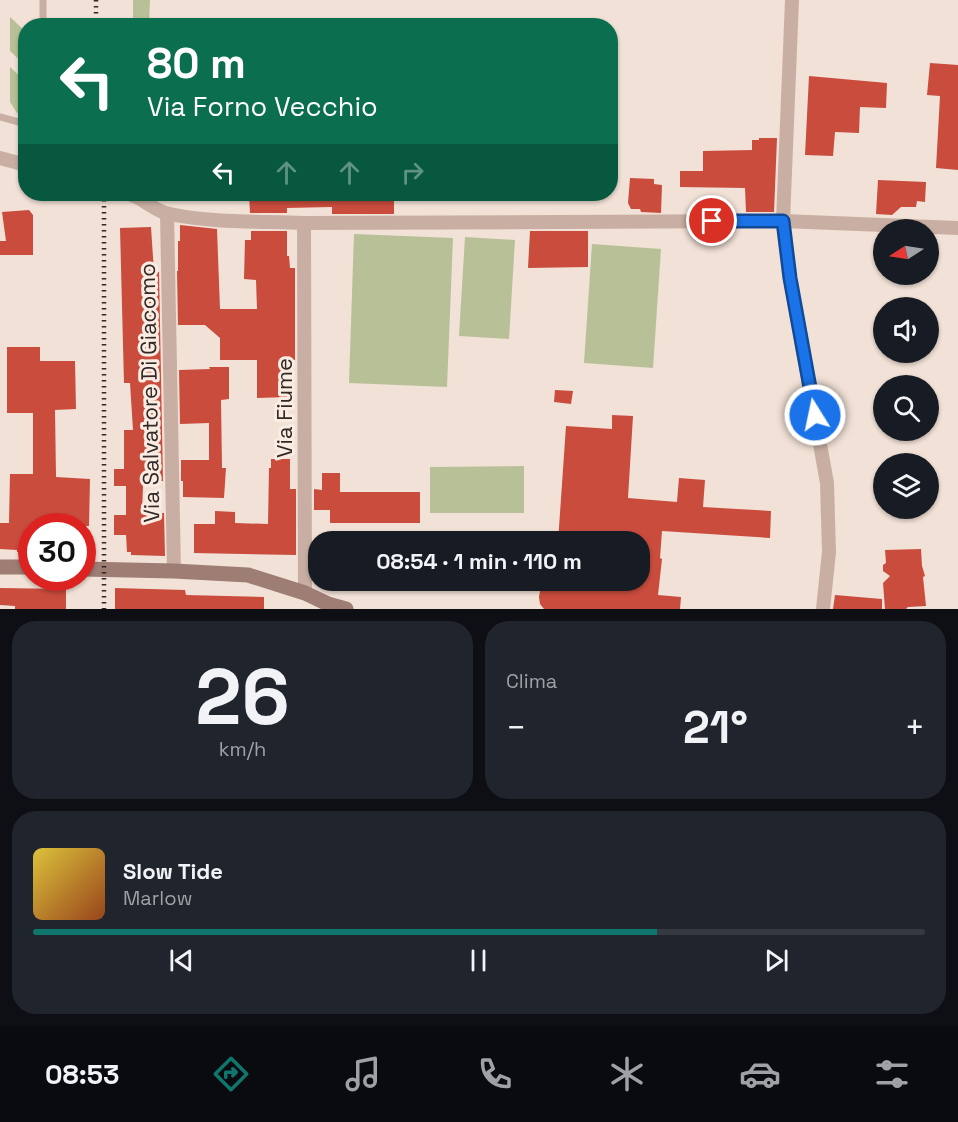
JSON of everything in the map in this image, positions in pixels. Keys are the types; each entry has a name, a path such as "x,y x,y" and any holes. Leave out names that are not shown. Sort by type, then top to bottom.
{"street":[{"path":"792,0 783,221 790,278 828,483 829,552 823,609"},
{"path":"0,158 18,163"},
{"path":"146,201 167,214 227,221 783,221 958,228"},
{"name":"Via Salvatore Di Giacomo","path":"167,214 174,571"},
{"name":"Via Fiume","path":"304,222 305,593"},
{"path":"0,567 18,567"},
{"path":"96,569 248,576 305,593 328,604 346,609"}],"lane":[{"path":"43,0 43,18"},
{"path":"0,117 18,122"}],"green space":[{"path":"133,0 150,0 149,18 133,18"},
{"path":"10,17 18,24 18,58 10,51"},
{"path":"10,67 18,74 18,113 10,102"},
{"path":"354,234 453,238 447,387 349,383"},
{"path":"465,237 515,240 509,339 459,336"},
{"path":"592,244 661,249 653,368 584,363"},
{"path":"524,466 524,513 430,513 430,467"}],"building":[{"path":"930,63 958,65 958,170 936,168 940,96 927,95"},
{"path":"809,76 887,83 886,108 860,107 859,133 835,132 833,156 805,155"},
{"path":"759,138 777,138 774,212 746,212 745,188 680,187 680,171 703,171 703,151 752,150 752,140 759,140"},
{"path":"630,178 654,179 654,184 662,185 661,213 631,209 628,203"},
{"path":"878,180 926,182 925,202 917,201 916,207 901,207 892,215 876,214"},
{"path":"249,201 394,201 394,214 332,214 332,207 287,208 287,213 250,213"},
{"path":"29,210 33,215 33,255 0,255 0,241 6,241 2,212"},
{"path":"180,225 217,229 220,309 257,309 256,280 244,279 245,240 251,240 251,231 287,231 287,256 289,256 290,268 295,268 295,360 289,360 290,397 257,398 257,360 220,360 220,338 205,325 178,325 177,271"},
{"path":"151,227 154,272 159,272 163,481 151,481 151,485 143,486 142,513 164,513 165,556 131,555 131,552 127,552 126,535 114,535 114,515 126,515 126,486 114,486 114,469 124,469 124,430 133,430 130,383 124,383 120,228"},
{"path":"530,231 588,231 588,267 528,268"},
{"path":"7,347 40,347 40,361 75,361 76,409 55,410 56,477 90,479 89,513 18,513 18,552 17,550 0,549 0,523 9,523 10,474 33,474 33,413 7,413"},
{"path":"209,367 229,367 229,399 221,400 222,468 226,468 224,498 183,497 181,460 209,460 209,423 180,424 179,370 210,369"},
{"path":"555,390 573,391 571,404 554,402"},
{"path":"612,415 633,416 628,498 677,502 679,478 705,480 703,507 771,511 770,538 662,531 658,595 681,597 680,609 544,609 540,604 540,591 650,591 650,531 559,531 566,426 612,429"},
{"path":"271,459 290,459 290,489 296,489 296,555 194,553 194,524 215,524 215,511 235,512 235,523 268,524"},
{"path":"322,473 340,473 340,492 420,492 420,523 330,523 330,510 314,510 314,489 322,490"},
{"path":"921,549 926,606 885,609 883,583 890,576 883,571 883,565 886,563 885,550"},
{"path":"0,588 18,588 18,591 66,591 66,609 15,609 15,606 0,605"},
{"path":"115,588 185,590 186,595 264,597 264,609 115,609"},
{"path":"835,595 882,599 882,609 833,609"}],"railway":[{"path":"96,0 96,18"},
{"path":"104,201 104,609"}],"route":[{"path":"712,221 783,221 790,278 815,415"}]}
